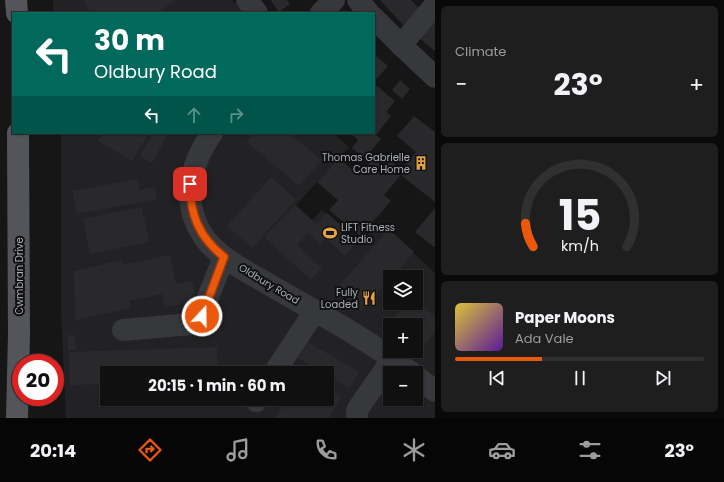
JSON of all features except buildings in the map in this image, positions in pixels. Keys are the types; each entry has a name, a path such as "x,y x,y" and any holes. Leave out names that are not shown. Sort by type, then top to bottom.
{"main road":[{"path":"16,0 17,12"},
{"name":"Cwmbran Drive","path":"17,418 19,334 18,134"}],"street":[{"path":"247,0 256,12"},
{"path":"322,12 334,0"},
{"path":"358,0 368,12"},
{"path":"401,45 435,5"},
{"path":"375,19 435,77"},
{"name":"Oldbury Road","path":"211,134 198,156 190,184 190,199 195,219 202,234 214,249 224,257 383,352"},
{"path":"123,330 191,324 199,320 224,257"},
{"path":"279,366 315,311"},
{"path":"357,418 359,407 393,358"},
{"name":"Oldbury Road","path":"393,358 403,366"},
{"path":"423,382 435,391"}],"shaded area":[{"path":"53,0 232,0 244,12 53,12"},
{"path":"61,134 334,134 349,147 296,205 312,220 322,210 360,244 380,222 435,273 435,418 66,418 61,312"}],"place":[{"name":"Thomas Gabrielle Care Home","path":"421,163"},
{"name":"LIFT Fitness Studio","path":"330,233"},
{"name":"Fully Loaded","path":"369,298"}],"route":[{"path":"190,184 192,209 199,228 214,249 224,257 202,316"}]}
